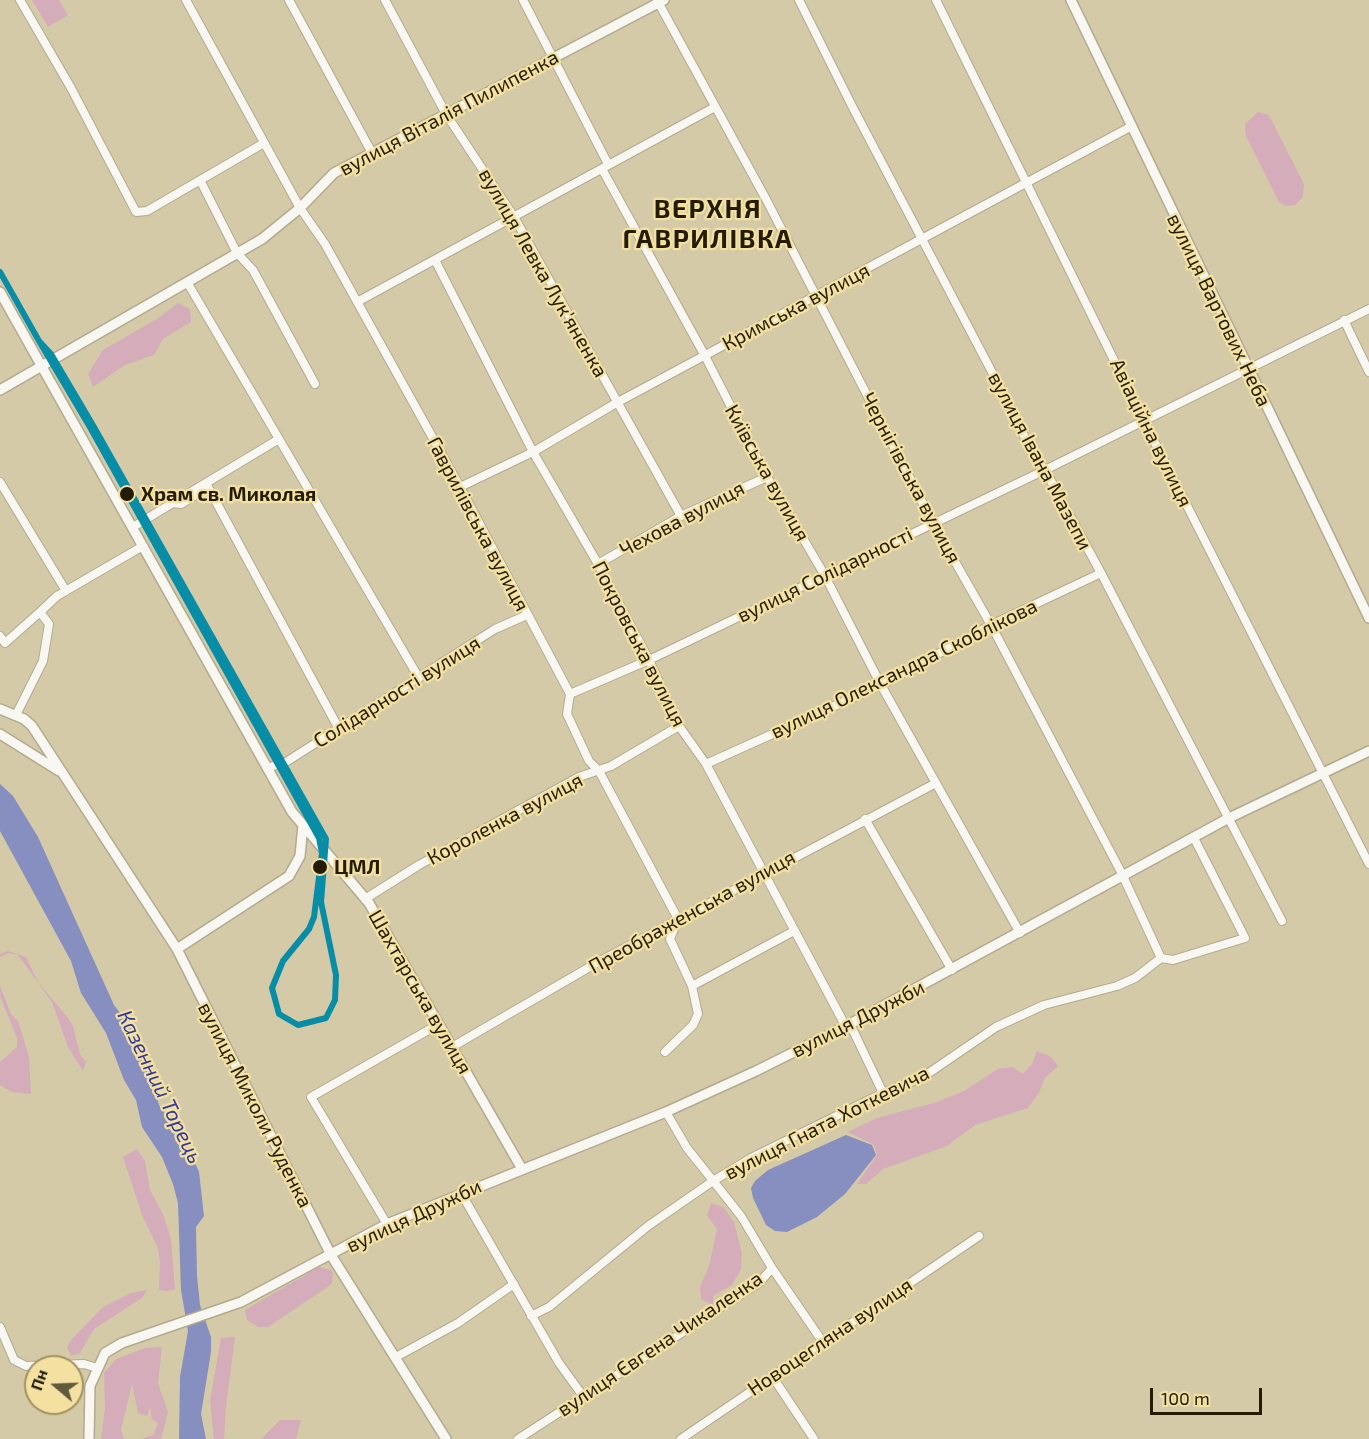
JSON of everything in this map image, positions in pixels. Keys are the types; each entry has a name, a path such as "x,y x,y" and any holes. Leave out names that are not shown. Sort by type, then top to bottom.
{"street":[{"path":"20,0 71,88 136,212 147,211 264,143"},
{"name":"Гаврилівська вулиця","path":"186,0 300,208 325,244 460,487 570,694 567,714 589,760 599,771 678,919"},
{"path":"289,0 372,153"},
{"name":"вулиця Левка Лук'яненка","path":"385,0 446,114 514,217 681,516"},
{"name":"Київська вулиця","path":"523,0 555,57 605,167 767,477 824,574 881,685 1020,933"},
{"name":"вулиця Івана Мазепи","path":"799,0 921,239 1013,412 1030,451 1045,470 1101,573 1282,921"},
{"name":"Авіаційна вулиця","path":"936,0 1144,422 1369,864"},
{"name":"вулиця Вартових Неба","path":"1071,0 1369,618"},
{"name":"вулиця Віталія Пилипенка","path":"0,390 28,376 43,365 262,239 300,208 334,172 660,1"},
{"name":"Чернігівська вулиця","path":"660,1 933,523 991,625 1124,877 1161,958"},
{"path":"357,302 715,107"},
{"name":"Кримська вулиця","path":"460,487 533,452 618,402 1132,126"},
{"path":"200,180 237,253 253,270 315,384"},
{"name":"Покровська вулиця","path":"435,260 533,452 598,564 649,660 679,726 706,764 883,1093"},
{"path":"187,282 419,678"},
{"name":"Шахтарська вулиця","path":"0,292 292,812 365,899 522,1168"},
{"name":"вулиця Солідарності","path":"570,694 649,660 824,574 1045,470 1217,387 1247,368 1369,309"},
{"path":"1344,320 1369,372"},
{"path":"172,503 181,504 281,440"},
{"path":"133,528 281,440"},
{"name":"Чехова вулиця","path":"598,564 681,516 767,477"},
{"path":"0,482 66,591"},
{"path":"208,487 339,729"},
{"path":"2,640 40,612 57,596 143,546"},
{"name":"вулиця Олександра Скоблікова","path":"706,764 881,685 991,625 1101,573"},
{"path":"0,709 16,715 43,661 49,624 40,612"},
{"name":"Солідарності вулиця","path":"267,768 286,762 495,629 526,615"},
{"name":"вулиця Миколи Руденка","path":"16,715 32,726 177,950 331,1255 446,1439"},
{"name":"Короленка вулиця","path":"365,899 419,866 579,777 599,771 679,726"},
{"name":"вулиця Миколи Руденка","path":"1,735 62,772"},
{"name":"вулиця Дружби","path":"97,1368 105,1353 122,1342 241,1302 387,1224 666,1112 848,1026 1227,819 1369,751"},
{"name":"Преображенська вулиця","path":"452,1047 763,872 936,783"},
{"path":"865,819 952,970"},
{"path":"177,950 289,876 300,856 303,825"},
{"path":"1161,958 1173,960 1245,938 1194,838"},
{"path":"665,1052 693,1025 698,1014 692,986 669,939 678,919"},
{"path":"692,986 794,931"},
{"name":"вулиця Гната Хоткевича","path":"531,1316 549,1307 648,1226 713,1180 753,1157 883,1093 923,1077 996,1027 1044,1005 1117,986 1135,978 1161,958"},
{"path":"387,1224 311,1096 440,1024"},
{"path":"666,1112 687,1148 741,1216 772,1268 822,1341"},
{"path":"462,1193 559,1363 583,1396"},
{"name":"Новоцегляна вулиця","path":"681,1439 979,1236"},
{"name":"вулиця Євгена Чикаленка","path":"518,1439 760,1282 772,1268"},
{"path":"396,1357 458,1323 514,1284"},
{"path":"0,1327 14,1360 26,1366 84,1364 97,1368 90,1386 89,1439"},
{"path":"772,1376 814,1439"}],"shaded area":[{"path":"32,0 59,0 68,15 48,27"},
{"path":"1258,112 1269,115 1304,184 1303,197 1295,205 1286,206 1279,202 1246,136 1245,124"},
{"path":"178,303 190,309 191,322 163,339 154,355 125,365 93,387 88,374 103,350 157,319"},
{"path":"8,951 26,957 38,982 73,1026 80,1054 86,1062 83,1071 68,1047 52,1002 18,955 9,953 0,957 0,954"},
{"path":"0,986 11,1014 18,1021 29,1057 31,1094 12,1092 0,1085 0,1062 17,1047 17,1038 0,996"},
{"path":"1037,1051 1050,1056 1058,1066 1044,1079 1039,1093 1028,1108 975,1125 947,1146 883,1169 866,1184 857,1184 877,1155 874,1145 848,1132 877,1118 934,1103 964,1091 998,1069 1013,1067 1023,1074 1032,1064"},
{"path":"137,1149 145,1161 150,1190 163,1214 171,1239 175,1289 167,1291 159,1290 160,1260 157,1246 142,1215 123,1157"},
{"path":"711,1203 723,1207 734,1222 742,1253 741,1269 732,1285 713,1296 713,1305 701,1299 700,1287 709,1266 717,1229 707,1216"},
{"path":"319,1267 331,1270 332,1283 329,1286 268,1327 258,1327 247,1320 245,1310"},
{"path":"147,1290 142,1298 94,1329 80,1353 71,1355 67,1347 71,1340 103,1307 131,1293"},
{"path":"235,1337 224,1439 214,1439 210,1401 221,1338"},
{"path":"162,1347 158,1383 168,1412 161,1439 142,1439 153,1435 158,1423 152,1419 150,1407 147,1416 138,1413 132,1384 121,1430 124,1439 101,1439 105,1408 104,1373 116,1359 145,1348"},
{"path":"280,1420 301,1420 296,1439 261,1439"}],"water":[{"path":"0,784 13,796 38,837 114,1005 137,1035 159,1105 188,1146 199,1172 204,1216 196,1227 197,1276 200,1305 211,1337 211,1352 201,1414 206,1439 179,1439 180,1377 188,1331 181,1290 178,1203 173,1184 162,1157 142,1127 136,1100 124,1080 106,1033 81,993 71,961 0,831"},
{"path":"846,1135 872,1145 876,1155 845,1194 817,1217 787,1232 775,1231 766,1225 753,1198 751,1188 755,1181 768,1170"}],"transit line":[{"path":"0,272 39,341"},
{"path":"39,341 51,354 94,427 326,839 321,902 336,975 335,1000 326,1018 298,1025 279,1014 272,988 283,961 309,929 314,917 322,853 319,838 91,429 39,341"}],"place":[{"name":"Храм св. Миколая","path":"127,494"},
{"name":"ЦМЛ","path":"320,867"}],"district":[{"name":"ВЕРХНЯ ГАВРИЛІВКА","path":"708,224"}],"water label":[{"name":"Казенний Торець","path":"160,1087"}]}
